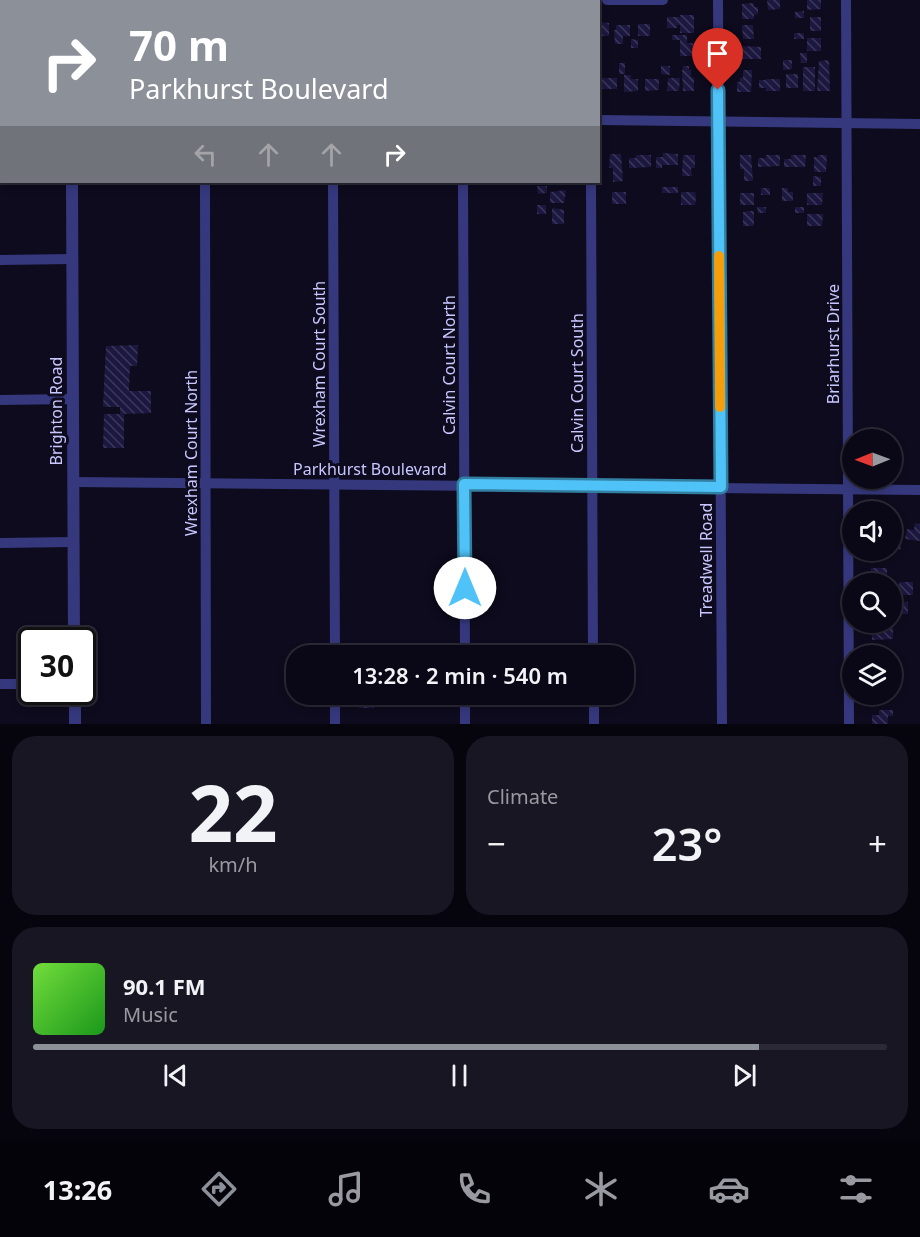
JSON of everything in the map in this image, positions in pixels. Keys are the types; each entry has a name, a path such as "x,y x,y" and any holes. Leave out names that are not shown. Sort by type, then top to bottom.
{"street":[{"path":"607,0 663,0"},
{"name":"Treadwell Road","path":"718,0 722,724"},
{"name":"Briarhurst Drive","path":"846,0 848,429"},
{"path":"600,120 920,124"},
{"name":"Brighton Road","path":"72,183 74,627"},
{"name":"Wrexham Court North","path":"204,183 206,724"},
{"name":"Wrexham Court South","path":"333,183 335,645"},
{"name":"Calvin Court North","path":"462,183 465,645"},
{"name":"Calvin Court South","path":"591,183 593,645"},
{"path":"0,260 72,259"},
{"path":"0,400 73,399"},
{"name":"Parkhurst Boulevard","path":"73,482 842,488"},
{"name":"Briarhurst Drive","path":"848,489 849,724"},
{"name":"Parkhurst Boulevard","path":"884,489 920,490"},
{"path":"0,543 74,542"},
{"path":"0,684 18,684"},
{"path":"75,705 75,724"},
{"path":"335,705 335,724"},
{"path":"465,705 465,724"},
{"path":"594,705 594,724"}],"building":[{"path":"767,0 780,0 780,9 768,10"},
{"path":"807,0 821,0 821,9 807,10"},
{"path":"754,3 754,7 758,7 758,14 754,15 754,19 742,19 742,4"},
{"path":"804,11 804,18 795,18 795,12"},
{"path":"680,15 694,15 694,33 680,33 680,25 677,25 677,28 667,28 667,17 680,17"},
{"path":"810,17 821,17 821,31 810,31"},
{"path":"600,22 609,23 609,36 600,36"},
{"path":"638,24 650,24 650,36 638,36"},
{"path":"616,25 630,25 630,36 623,36 623,44 615,44"},
{"path":"742,25 753,25 754,39 743,39"},
{"path":"794,33 804,33 804,39 794,39"},
{"path":"672,35 687,35 687,43 693,43 693,56 680,56 680,40 672,40"},
{"path":"807,38 821,38 821,51 807,51"},
{"path":"631,39 638,40 638,48 631,48"},
{"path":"740,46 761,47 761,59 740,59 738,51"},
{"path":"800,53 807,53 807,63 801,63"},
{"path":"783,60 792,60 792,69 783,70"},
{"path":"829,60 830,91 817,91 819,61"},
{"path":"619,63 625,63 625,74 619,74"},
{"path":"661,66 670,66 670,75 661,74"},
{"path":"683,66 689,66 691,70 691,77 694,78 694,91 683,91"},
{"path":"803,67 815,67 815,91 803,91"},
{"path":"743,70 752,70 751,92 737,92 737,82 743,78"},
{"path":"786,74 798,74 798,88 786,88"},
{"path":"624,75 631,75 631,79 638,79 638,91 624,92"},
{"path":"601,78 617,78 617,89 602,89"},
{"path":"668,78 680,78 679,91 667,91"},
{"path":"645,79 659,79 659,90 645,91"},
{"path":"780,79 780,91 766,91 766,88 759,88 759,80"},
{"path":"663,153 678,154 678,165 662,165 662,168 656,168 656,157 663,157"},
{"path":"610,154 621,154 623,181 613,182 613,168 609,168"},
{"path":"636,155 651,155 651,167 629,168 629,158 636,158"},
{"path":"683,155 695,155 695,168 691,168 692,176 682,176"},
{"path":"740,155 751,155 753,181 744,181 744,169 740,169"},
{"path":"766,155 780,155 780,166 758,167 758,158 766,158"},
{"path":"791,155 806,155 805,167 784,167 784,159 791,159"},
{"path":"827,155 826,172 814,172 814,157"},
{"path":"813,176 821,177 821,186 813,186"},
{"path":"537,186 547,186 547,193 538,194"},
{"path":"662,187 678,187 678,193 662,193"},
{"path":"761,188 770,188 770,195 761,195"},
{"path":"782,188 788,188 788,192 793,192 793,201 782,201"},
{"path":"566,190 564,203 550,203 550,192"},
{"path":"612,192 626,192 626,204 612,204"},
{"path":"681,192 695,192 695,205 681,205"},
{"path":"740,193 754,193 754,205 740,205"},
{"path":"807,193 823,193 822,205 807,205"},
{"path":"537,205 546,205 546,214 537,214"},
{"path":"757,207 766,207 766,213 758,213"},
{"path":"795,207 804,207 804,213 795,213"},
{"path":"552,208 564,210 564,224 552,224"},
{"path":"754,211 754,226 743,226 743,212"},
{"path":"807,214 823,214 822,226 807,226"},
{"path":"138,345 137,366 130,366 129,391 151,391 151,413 124,414 124,448 103,448 104,414 120,414 120,407 103,407 106,346"},
{"path":"915,523 920,524 920,541 905,539 907,529 914,530"},
{"path":"871,568 887,568 887,573 871,573"},
{"path":"902,582 913,582 913,595 902,595"},
{"path":"902,602 908,602 908,614 902,614"},
{"path":"872,633 893,633 893,639 872,640"},
{"path":"359,705 374,705 374,708 359,708"},
{"path":"879,710 893,710 893,716 888,716 888,724 872,724 872,715 879,715"}],"slow traffic":[{"path":"719,256 720,407"}],"route":[{"path":"465,588 464,484 721,487 718,90"}]}
